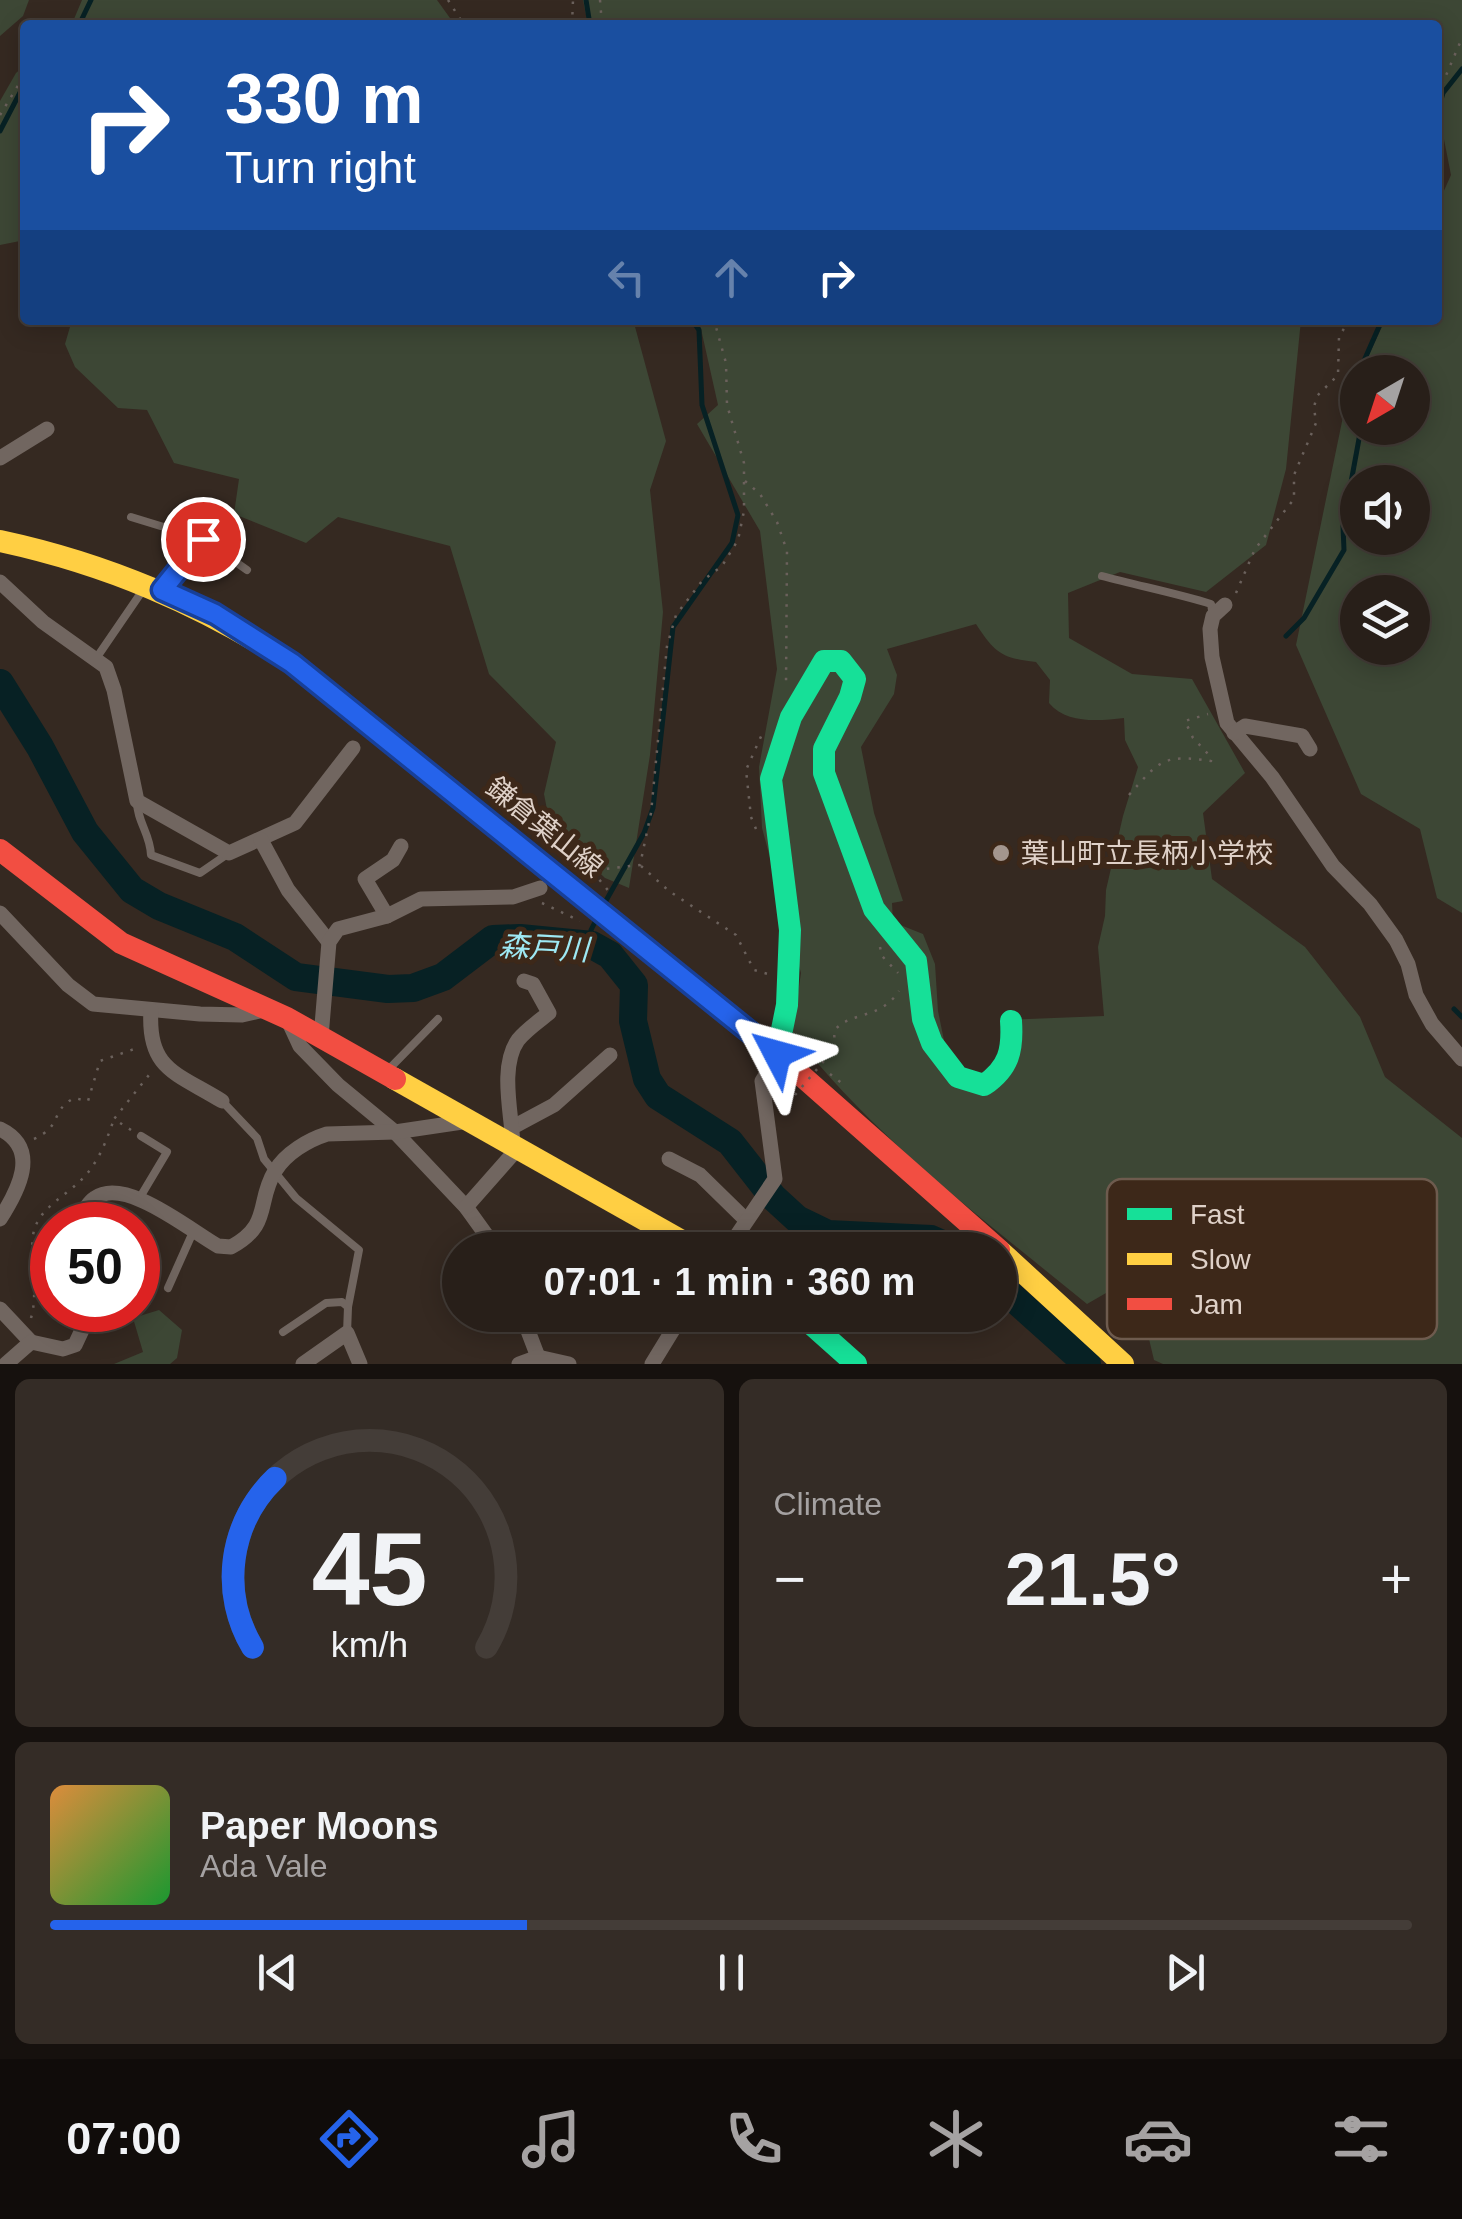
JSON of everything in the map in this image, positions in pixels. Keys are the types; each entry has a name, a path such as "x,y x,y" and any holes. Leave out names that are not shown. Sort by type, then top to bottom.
{"street":[{"path":"0,458 47,429"},
{"name":"鎌倉葉山線","path":"0,541 74,557 155,586 215,614 292,663 979,1232"},
{"path":"0,582 43,622 106,668 137,801 228,853 295,823 353,748"},
{"path":"1219,610 1210,630 1212,656 1224,709 1234,733 1272,777 1332,866 1370,904 1396,940 1408,964 1416,995 1432,1024 1462,1059"},
{"path":"738,1232 775,1179 762,1081 774,1060 788,1014 786,878 774,818 772,779 800,700 824,661 841,661 854,680 850,698 824,740 822,764 864,886 883,922 916,961 926,1032 958,1076 969,1083 984,1084 1007,1067 1013,1043 1011,1021"},
{"path":"1234,733 1246,726 1302,736 1310,749"},
{"path":"261,840 288,890 329,942"},
{"path":"387,916 365,878 393,860 400,846"},
{"path":"0,850 122,943 278,1014 469,1121 515,1140 668,1232"},
{"path":"321,1037 329,942 338,929 387,916 421,900 513,897 535,890"},
{"path":"0,913 68,986 94,1004 278,1014"},
{"path":"515,1140 508,1068 512,1052 519,1038 548,1013 533,984 524,981"},
{"path":"151,1010 152,1045 158,1061 222,1102"},
{"path":"278,1014 300,1046 338,1085 381,1117 466,1207 483,1232"},
{"path":"466,1207 515,1140 610,1055"},
{"path":"92,1202 107,1192 125,1194 218,1246 232,1247 256,1228 275,1170 312,1138 469,1121"},
{"path":"0,1129 15,1138 24,1172 19,1190 0,1218"},
{"path":"669,1158 700,1175 746,1220"},
{"name":"鎌倉葉山線","path":"1017,1266 1122,1364"},
{"path":"0,1309 26,1337 64,1349 74,1345 81,1332"},
{"path":"528,1332 538,1357"},
{"path":"652,1364 672,1332"},
{"path":"820,1332 856,1364"},
{"path":"303,1364 346,1333 360,1364"},
{"path":"6,1364 26,1337"},
{"path":"520,1364 538,1357 569,1364"}],"lane":[{"path":"130,518 203,539 247,570"},
{"path":"94,660 155,586 203,539"},
{"path":"1102,576 1164,589 1219,610"},
{"path":"137,801 137,815 150,838 151,855 200,873 228,853"},
{"path":"385,1073 438,1019"},
{"path":"222,1102 250,1130 264,1159 296,1198 359,1250 346,1333"},
{"path":"140,1136 166,1152 140,1199"},
{"path":"168,1288 193,1232"},
{"path":"283,1332 326,1303 342,1302 348,1307"}],"path":[{"path":"1442,82 1462,38"},
{"path":"0,115 20,82"},
{"path":"640,865 651,813 666,646 676,615 702,581 722,566 738,540 744,512 744,463 727,405 726,363 715,325"},
{"path":"1219,610 1238,590 1255,549 1294,499 1294,474 1316,422 1317,396 1338,375 1339,337 1346,325"},
{"path":"744,480 769,508 787,551 786,686"},
{"path":"1129,794 1165,759 1210,761 1212,757 1193,738 1185,721 1224,709"},
{"path":"752,817 746,770 770,718"},
{"path":"547,849 558,843 571,845 614,903"},
{"path":"588,871 640,865 669,892 736,935 754,970 789,987"},
{"path":"535,890 543,904 589,925"},
{"path":"883,922 879,942 882,956 898,973"},
{"path":"795,1094 835,1048 834,1031 842,1022 890,1004 900,989"},
{"path":"19,1146 52,1130 64,1103 74,1098 88,1102 100,1061 152,1045"},
{"path":"26,1337 36,1299 31,1246 36,1225 55,1202 81,1181 101,1155 114,1120 158,1061"},
{"path":"114,1120 140,1136"}],"green space":[{"path":"0,0 29,0 23,16 0,36"},
{"path":"82,0 437,0 451,20 73,20"},
{"path":"583,0 1462,0 1462,913 1437,898 1420,829 1361,794 1296,645 1340,431 1340,445 1430,445 1430,355 1369,355 1383,325 1442,325 1442,195 1451,175 1442,129 1442,20 587,20"},
{"path":"20,69 20,241 0,245 0,101"},
{"path":"71,325 635,325 666,441 650,490 663,612 650,755 629,888 605,878 550,825 544,794 556,742 489,674 450,546 338,517 306,543 234,514 239,479 174,463 147,410 118,408 75,367 65,344"},
{"path":"700,325 1300,325 1286,469 1266,545 1206,592 1120,572 1068,593 1069,638 1132,674 1192,679 1245,773 1203,813 1212,879 1305,947 1360,1017 1385,1077 1462,1138 1462,1364 1163,1364 1154,1360 1149,1339 1437,1339 1437,1179 1107,1179 1107,1292 1087,1304 1017,1247 1017,1232 998,1232 894,1143 824,1071 792,1032 801,973 762,828 759,767 777,669 760,531 697,424 718,405","holes":["976,624 1000,652 1036,662 1050,680 1049,703 1065,715 1084,719 1124,718 1125,740 1138,767 1106,890 1098,947 1104,1016 1006,1020 999,1067 983,1075 971,1075 946,1050 935,964 923,934 893,922 892,903 903,901 874,813 861,747 894,694 897,675 887,649"]},
{"path":"160,1311 182,1330 177,1358 170,1364 114,1364 143,1352 137,1332 160,1332"}],"waterway":[{"path":"81,20 91,0"},
{"path":"586,0 589,20"},
{"path":"1442,96 1462,69"},
{"path":"0,131 20,93"},
{"path":"603,906 644,833 653,808 673,627 732,543 738,515 702,405 699,330 696,325"},
{"path":"1367,355 1380,325"},
{"path":"1286,636 1304,618 1344,550 1343,526 1358,445"},
{"name":"森戸川","path":"0,683 40,747 85,832 132,890 159,906 235,937 296,977 388,989 413,988 443,977 493,939 592,945 610,955 634,985 633,1021 647,1079 658,1096 730,1142 773,1197 797,1219 824,1232"},
{"path":"592,945 591,930 598,916"},
{"path":"1454,1009 1462,1017"},
{"name":"森戸川","path":"1017,1301 1087,1364"}],"traffic: fast":[{"path":"777,1054 787,1005 790,930 771,779 791,717 824,661 841,661 855,679 824,749 824,773 874,909 916,961 923,1019 932,1043 958,1077 984,1085 1008,1058 1011,1021"},
{"path":"820,1332 856,1364"}],"traffic: slow":[{"path":"0,541 78,561 152,588 223,622 292,663 625,931"},
{"path":"395,1079 666,1232"},
{"path":"1017,1267 1123,1364"}],"traffic: jam":[{"path":"0,850 121,943 287,1018 395,1079"},
{"path":"625,931 777,1054 979,1232"}],"place":[{"name":"葉山町立長柄小学校","path":"1001,853"}],"route":[{"path":"203,539 162,590 215,614 292,663 777,1054"}]}
